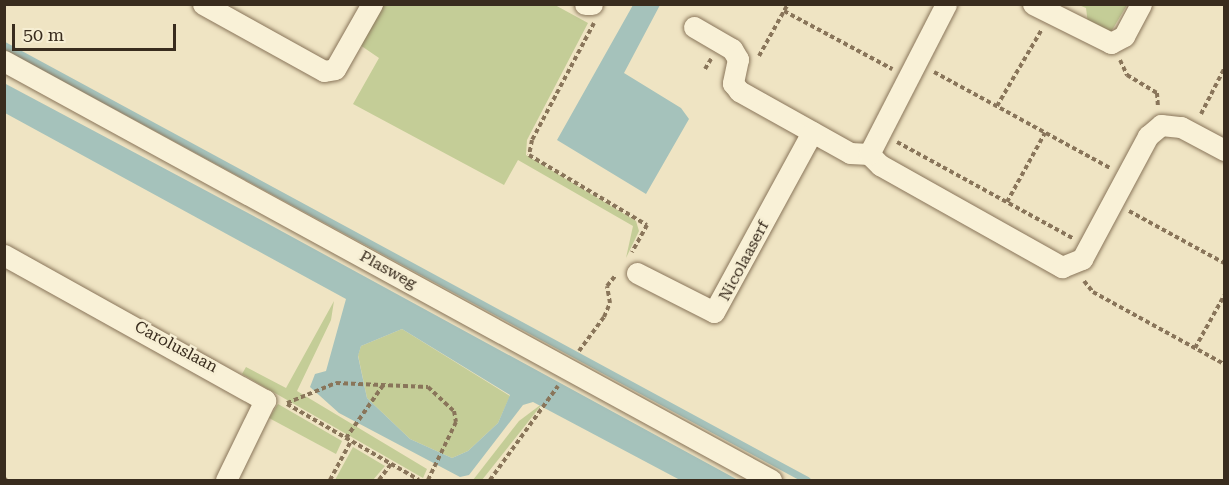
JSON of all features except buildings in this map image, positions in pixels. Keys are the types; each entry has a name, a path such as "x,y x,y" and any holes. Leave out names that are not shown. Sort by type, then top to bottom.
{"street":[{"path":"202,4 324,71 334,69 372,4"},
{"path":"585,4 592,5"},
{"path":"868,154 914,71 946,4"},
{"path":"1042,9 1111,44 1124,36 1142,4"},
{"path":"694,27 738,59 733,83 739,91 850,153 868,154 969,217 1062,267 1073,266 1088,247 1148,136 1161,124 1191,132 1224,150"},
{"name":"Plasweg","path":"4,61 771,480"},
{"name":"Nicolaaserf","path":"629,266 714,312 812,132"},
{"name":"Caroluslaan","path":"4,255 265,400"},
{"path":"226,480 265,400"}],"path":[{"path":"738,59 759,56 788,4"},
{"path":"573,361 588,335 604,317 610,303 607,286 629,266 647,225 530,155 532,140 593,27 592,5"},
{"path":"997,106 1042,9"},
{"path":"784,11 914,71 997,106 1126,177"},
{"path":"1111,44 1127,75 1157,93 1161,124"},
{"path":"1191,132 1224,69"},
{"path":"880,133 1088,247"},
{"path":"1007,202 1045,133"},
{"path":"1112,202 1224,263"},
{"path":"1073,266 1093,292 1224,364"},
{"path":"1195,348 1224,296"},
{"path":"490,480 543,411 563,377"},
{"path":"287,403 336,382 422,385 448,404 456,422 428,479"},
{"path":"346,438 384,383"},
{"path":"265,400 287,403 419,480"},
{"path":"330,480 351,441"},
{"path":"379,480 391,464"}],"green space":[{"path":"383,5 555,5 588,23 527,140 526,155 636,221 639,231 626,258 633,226 518,160 504,185 353,104 379,58 360,45"},
{"path":"1079,5 1127,5 1108,37 1088,24 1086,8"},
{"path":"334,301 331,320 297,391 427,469 423,478 242,374 246,367 286,388"},
{"path":"402,329 510,396 498,423 468,451 452,458 410,439 367,398 358,355 361,346"},
{"path":"543,403 482,480 473,480 519,421"},
{"path":"278,404 342,441 336,454 269,418"},
{"path":"353,447 385,466 373,480 335,480"}],"water":[{"path":"633,5 660,5 624,73 681,108 689,119 646,194 557,140"},
{"path":"4,83 263,221 738,480 680,480 533,402 523,405 469,475 460,477 339,413 310,387 315,374 326,371 346,299 5,113","holes":["402,329 510,395 498,423 468,451 452,458 410,439 367,398 358,356 361,346"]}],"waterway":[{"path":"4,45 807,480"}]}
